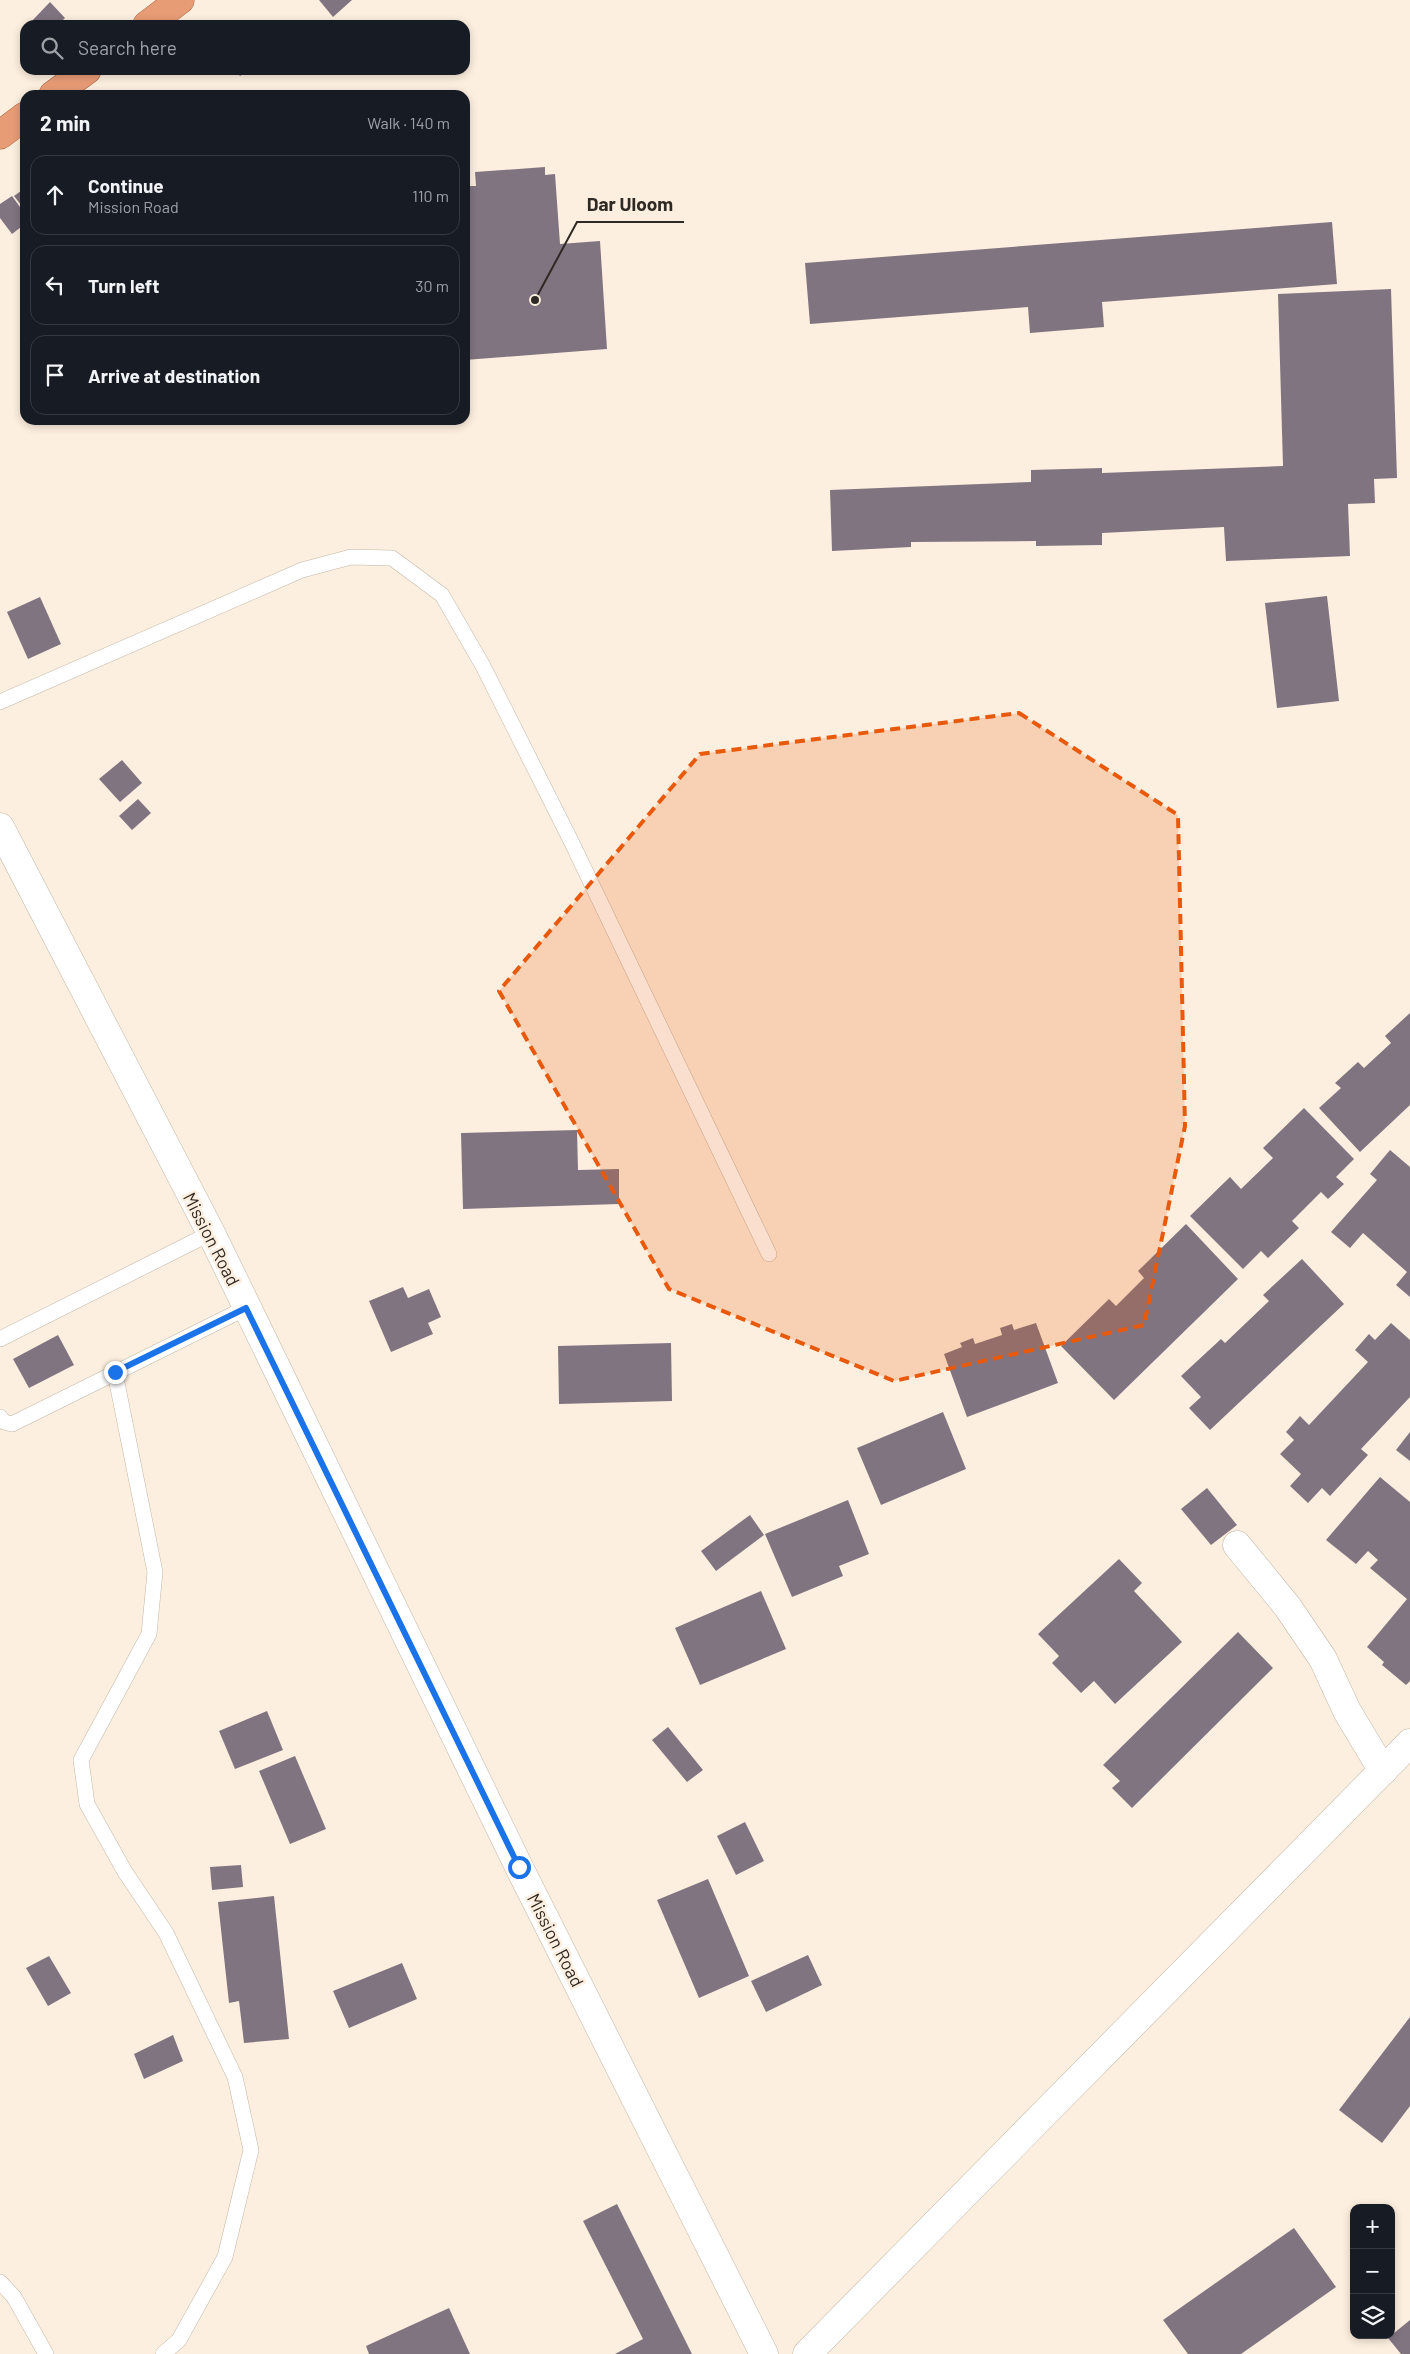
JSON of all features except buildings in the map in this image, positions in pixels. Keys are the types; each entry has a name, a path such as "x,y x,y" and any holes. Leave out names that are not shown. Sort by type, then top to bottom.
{"highway":[{"path":"154,20 180,0"},
{"path":"60,90 80,75"},
{"path":"0,135 20,120"}],"street":[{"name":"Mission Road","path":"3,840 211,1233 519,1867 764,2354"},
{"path":"1237,1546 1287,1606 1323,1659 1346,1711 1383,1771"},
{"path":"807,2354 1410,1743"}],"lane":[{"path":"0,702 302,570 351,557 392,558 442,596 483,666 576,852 769,1254"},
{"path":"0,1339 211,1233"},
{"path":"0,1417 4,1422 12,1424 246,1308"},
{"path":"115,1372 155,1572 150,1634 81,1760 87,1804 125,1872 166,1933 231,2068 235,2077 251,2150 225,2257 179,2340 163,2354"},
{"path":"0,2282 14,2297 46,2354"}],"highlighted area":[{"path":"1019,713 1178,815 1185,1126 1144,1325 894,1381 669,1289 499,991 700,754"}],"place":[{"name":"Dar Uloom","path":"535,300"}],"route":[{"path":"115,1372 246,1308 519,1867"}]}
